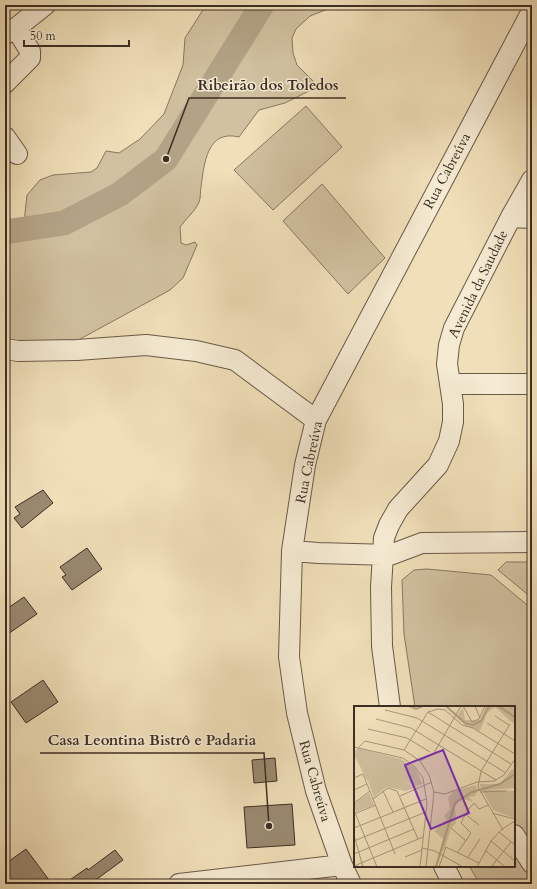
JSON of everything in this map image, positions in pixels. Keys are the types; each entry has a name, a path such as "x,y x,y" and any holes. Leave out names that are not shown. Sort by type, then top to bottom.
{"street":[{"path":"5,83 30,58 30,51 10,31 45,5"},
{"name":"Rua Cabreúva","path":"351,884 342,865 316,791 297,713 289,657 292,551 305,465 316,420 532,11"},
{"path":"5,137 17,154"},
{"name":"Avenida da Saudade","path":"390,706 382,646 381,587 384,538 398,509 438,465 449,441 453,422 453,404 447,364 449,345 454,328 511,217 532,180"},
{"path":"511,217 532,218"},
{"path":"5,349 18,351 77,350 146,344 196,351 235,360 316,420"},
{"path":"451,384 532,384"},
{"path":"292,551 390,555 422,543 532,542"},
{"path":"515,837 532,863"},
{"path":"180,884 342,865"},
{"path":"444,867 453,884"}],"shaded area":[{"path":"206,5 338,5 310,16 296,29 292,38 293,53 297,65 315,83 317,87 285,103 259,110 239,137 228,136 220,138 214,143 209,150 206,159 198,205 180,227 181,243 186,245 195,242 197,245 183,278 170,290 71,344 5,352 5,216 19,224 24,222 27,195 40,180 53,175 91,172 97,168 106,151 119,153 140,139 164,114 183,65 185,38"},
{"path":"306,106 342,147 273,210 234,170"},
{"path":"322,184 385,258 348,294 283,221"},
{"path":"506,562 532,562 532,598 498,570"},
{"path":"427,569 491,575 532,609 532,884 480,884 470,867 515,867 515,706 415,706 404,634 402,580 414,570"}],"building":[{"path":"43,490 53,503 22,528 14,518 20,514 15,507"},
{"path":"87,548 102,569 72,590 62,577 66,575 60,567"},
{"path":"24,597 37,614 5,636 5,610"},
{"path":"43,680 58,702 26,723 11,702"},
{"path":"275,758 277,781 254,783 252,760"},
{"path":"292,804 295,845 247,848 244,807"},
{"path":"26,849 52,884 5,884 5,864"},
{"path":"115,850 123,860 90,884 64,884 87,868 88,870"}],"waterway":[{"path":"5,232 64,223 120,194 166,159 262,5"}],"place":[{"name":"Ribeirão dos Toledos","path":"166,159"},
{"name":"Casa Leontina Bistrô e Padaria","path":"269,826"}]}
